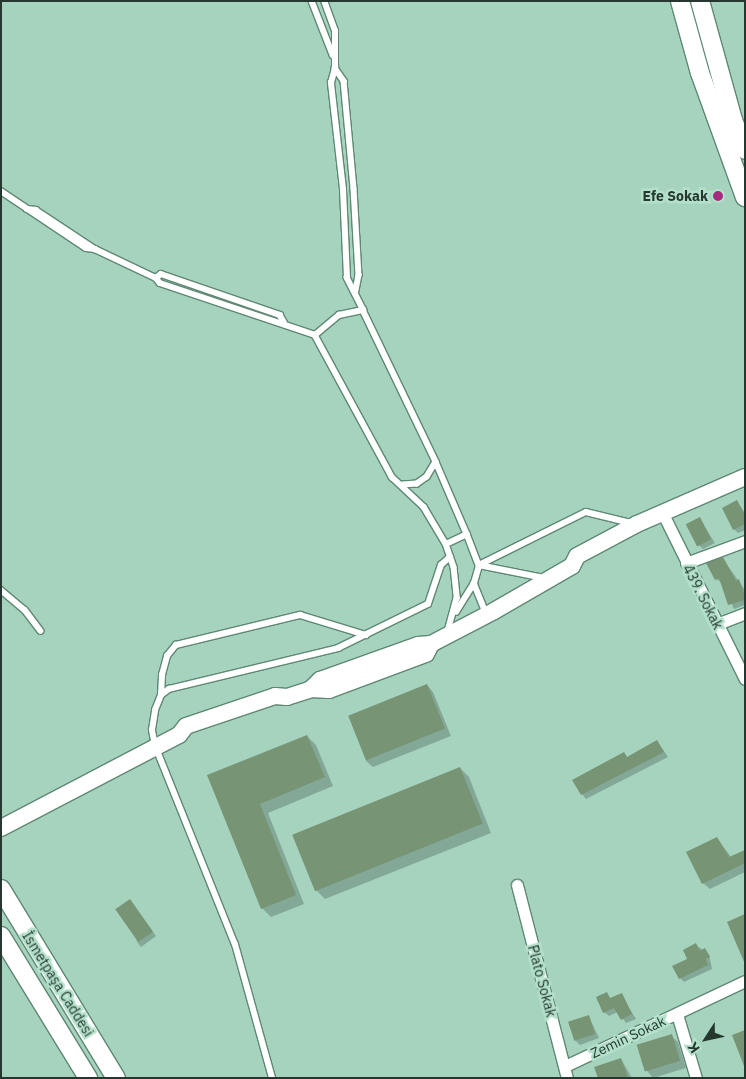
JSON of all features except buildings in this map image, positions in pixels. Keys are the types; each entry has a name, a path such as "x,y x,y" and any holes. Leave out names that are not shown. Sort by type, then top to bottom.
{"main road":[{"path":"680,1 705,90 745,197"},
{"path":"700,1 733,120 745,150"},
{"path":"572,566 577,556 637,524 663,515 745,477"},
{"path":"1,828 179,735 186,726 275,696 287,697 311,688 320,680 418,645 431,644 487,615 572,566 582,566 659,522 663,515"},
{"name":"İsmetpaşa Caddesi","path":"1,889 116,1078"},
{"name":"İsmetpaşa Caddesi","path":"1,936 82,1076"},
{"path":"82,1076 104,1060"}],"street":[{"name":"439. Sokak","path":"663,515 745,679"},
{"path":"686,563 745,541"},
{"path":"716,624 745,613"},
{"name":"Plato Sokak","path":"517,885 567,1078"},
{"name":"Zemin Sokak","path":"565,1066 745,981"},
{"path":"677,1014 696,1078"}],"lane":[{"path":"312,1 334,56"},
{"path":"324,1 335,31 335,68 331,83 343,189 347,278 356,291 363,310 436,462 480,565 474,582 453,618 446,636"},
{"path":"335,68 344,82 354,189 359,275 356,291"},
{"path":"1,191 27,209 36,210 95,249 156,278 161,274 280,315 284,322 316,335 392,477 424,507 446,544 457,598 453,618"},
{"path":"316,335 339,315 363,310"},
{"path":"402,486 417,484 427,477 436,462"},
{"path":"480,565 586,512 637,524"},
{"path":"446,544 467,534"},
{"path":"161,695 169,689 338,648 366,635 428,604 441,565 450,557"},
{"path":"480,565 548,579"},
{"path":"474,582 487,615"},
{"path":"1,590 25,610 42,631"},
{"path":"272,1078 235,944 155,746 152,730 161,695 162,675 167,656 176,645 300,615 366,635"}],"place":[{"name":"Efe Sokak","path":"718,196"}]}
